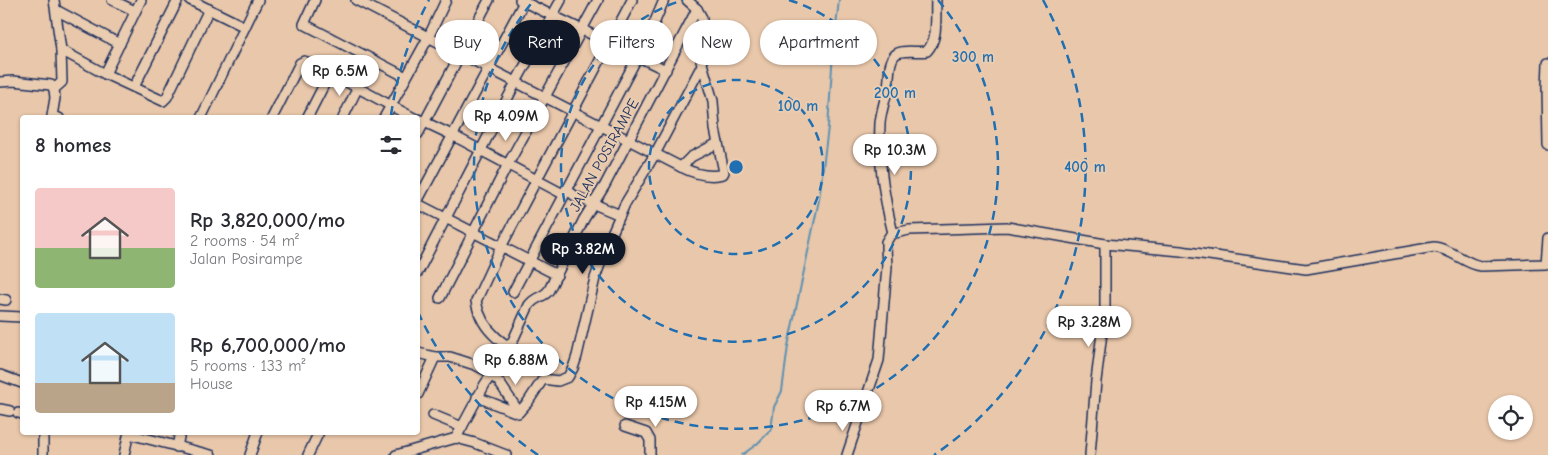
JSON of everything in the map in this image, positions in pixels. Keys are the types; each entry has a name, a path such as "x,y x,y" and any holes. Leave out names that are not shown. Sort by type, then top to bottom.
{"street":[{"path":"54,0 61,50 62,82 54,89"},
{"path":"112,0 135,11"},
{"path":"105,74 141,0"},
{"path":"134,87 178,0"},
{"path":"190,0 245,27"},
{"path":"202,115 258,0"},
{"path":"315,0 304,24 406,77"},
{"path":"356,0 435,41"},
{"path":"386,115 428,38 446,0"},
{"path":"478,20 489,0"},
{"path":"420,268 480,150 561,0"},
{"path":"440,298 544,96 598,0"},
{"path":"621,20 632,0"},
{"path":"655,20 664,0"},
{"path":"687,0 697,9 702,20"},
{"path":"893,233 886,202 880,141 880,121 888,86 890,63 893,56 899,52 927,51 932,46 935,36 936,0"},
{"path":"420,196 523,1 552,17 590,34"},
{"path":"61,50 160,101 166,100 209,9"},
{"name":"JALAN POSIRAMPE","path":"456,438 478,397 510,347 530,305 538,297 547,294 592,203 601,192 697,9"},
{"path":"56,10 120,44"},
{"path":"274,115 301,62 305,62 358,87 408,115"},
{"path":"1548,63 1548,145"},
{"path":"420,117 452,65"},
{"path":"484,65 680,167 702,175 723,174 713,101 702,65"},
{"path":"547,368 495,337 481,319 476,301 536,180 596,65"},
{"path":"513,292 633,65"},
{"path":"656,65 666,70"},
{"path":"519,412 543,379 558,381 566,379 570,374 598,268 620,215 702,65"},
{"path":"309,115 330,73"},
{"path":"0,82 13,81 51,85 54,89 55,98 52,115"},
{"path":"344,115 358,87"},
{"path":"420,121 452,135 536,180 620,215"},
{"path":"680,167 691,157 718,143"},
{"path":"420,205 557,275"},
{"path":"842,455 849,451 880,360 887,267 886,248 888,237 893,233 909,230 1007,227 1105,244 1197,253 1306,269 1434,247 1453,253 1474,265 1546,264 1548,238"},
{"path":"1090,455 1096,381 1105,309 1105,244"},
{"path":"0,316 20,317"},
{"path":"420,354 434,357 450,357 475,365 492,375 519,412"},
{"path":"420,389 434,357"},
{"path":"0,375 20,382"},
{"path":"478,397 516,413 519,412"},
{"path":"0,409 17,413"},
{"path":"433,415 462,427"},
{"path":"625,426 646,433 650,440 650,455"},
{"path":"43,435 43,455"},
{"path":"124,455 129,435"},
{"path":"136,435 211,455"},
{"path":"177,447 179,435"},
{"path":"250,455 257,435"},
{"path":"308,455 318,435"},
{"path":"396,455 456,438 506,455"}],"waterway":[{"path":"742,455 771,430 774,407 782,391 788,346 819,200 828,127 839,0"}]}
